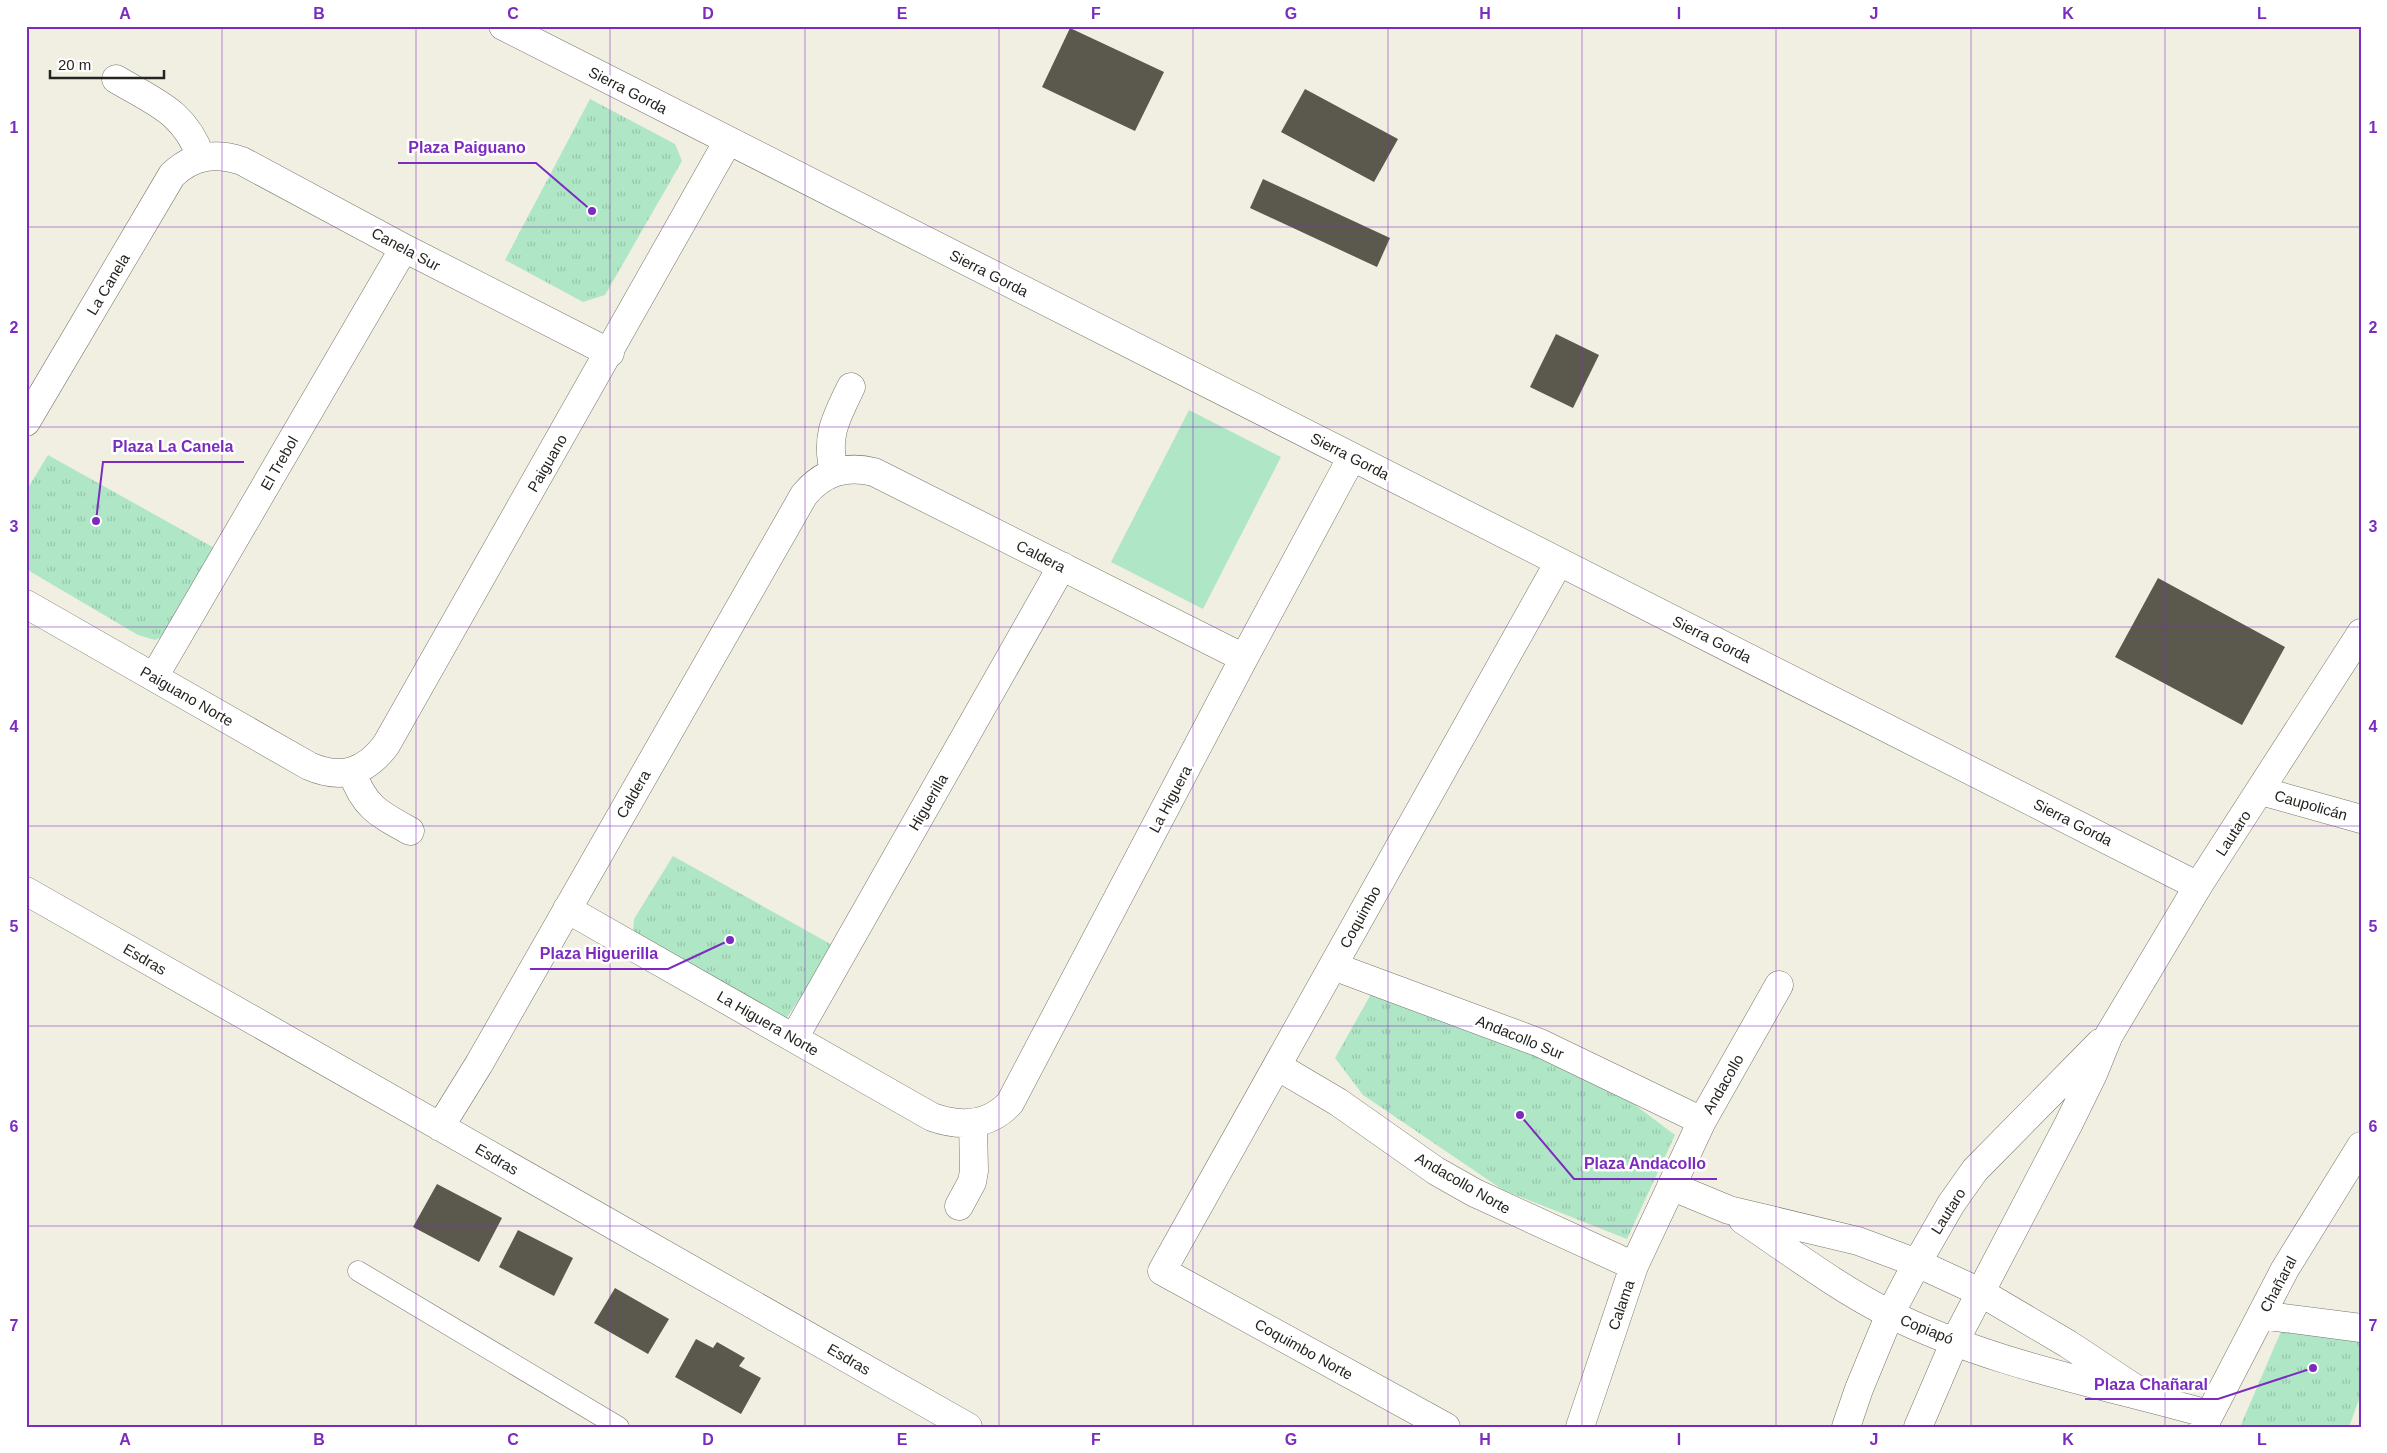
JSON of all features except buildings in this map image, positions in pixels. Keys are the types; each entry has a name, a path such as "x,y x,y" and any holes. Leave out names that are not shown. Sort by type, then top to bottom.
{"street":[{"name":"Sierra Gorda","path":"503,26 2198,886"},
{"path":"116,79 175,114 194,137 201,157"},
{"name":"Paiguano","path":"352,772 377,758 386,745 610,353 728,141"},
{"name":"Canela Sur","path":"201,157 217,155 242,161 404,248 610,353"},
{"name":"La Canela","path":"26,422 172,176 181,167 201,157"},
{"name":"El Trebol","path":"154,678 404,248"},
{"path":"834,472 830,457 830,436 833,424 851,387"},
{"name":"La Higuera","path":"973,1123 1000,1114 1010,1103 1352,457"},
{"name":"Caldera","path":"440,1127 479,1064 804,495 822,477 848,469 874,472 1244,658"},
{"name":"Coquimbo","path":"1162,1271 1559,562"},
{"name":"Higuerilla","path":"794,1038 1062,566"},
{"name":"Paiguano Norte","path":"26,604 309,766 322,772 337,774 352,772"},
{"name":"Lautaro","path":"1918,1427 1956,1341 2068,1125 2093,1074 2109,1035 2198,886 2261,791 2361,633"},
{"path":"352,772 365,801 377,813 410,831"},
{"name":"Caupolicán","path":"2261,791 2361,819"},
{"name":"Esdras","path":"26,891 968,1427"},
{"name":"La Higuera Norte","path":"567,909 932,1117 943,1121 973,1123"},
{"name":"Andacollo Sur","path":"1333,966 1540,1043 1702,1121"},
{"name":"Andacollo","path":"1671,1186 1702,1121 1780,985"},
{"name":"Lautaro","path":"1846,1427 1859,1389 1890,1314 1951,1204 1975,1170 2109,1035"},
{"name":"Andacollo Norte","path":"1277,1066 1338,1102 1436,1171 1475,1193 1634,1266"},
{"path":"959,1206 972,1182 974,1171 973,1123"},
{"name":"Chañaral","path":"2205,1420 2307,1231 2361,1146"},
{"name":"Copiapó","path":"1671,1186 1730,1210 1858,1240 1917,1263 1980,1292 2068,1344 2148,1397"},
{"name":"Calama","path":"1580,1427 1634,1266 1671,1186"},
{"name":"Copiapó","path":"1730,1210 1839,1286 1890,1314 2008,1361 2148,1397 2205,1420"},
{"name":"Coquimbo Norte","path":"1162,1271 1446,1427"},
{"path":"2260,1315 2361,1328"}],"lane":[{"path":"358,1271 619,1427"}],"green space":[{"path":"590,99 675,144 682,161 605,295 583,302 505,260"},
{"path":"1189,410 1281,457 1203,609 1111,562"},
{"path":"48,455 218,550 162,637 155,640 138,635 26,569 26,491"},
{"path":"673,856 834,946 786,1019 633,932 634,919"},
{"path":"1371,994 1516,1047 1614,1089 1675,1135 1627,1239 1503,1190 1363,1095 1335,1058"},
{"path":"2282,1329 2361,1342 2361,1394 2349,1427 2240,1427"}],"place":[{"name":"Plaza Paiguano","path":"592,211"},
{"name":"Plaza La Canela","path":"96,521"},
{"name":"Plaza Higuerilla","path":"730,940"},
{"name":"Plaza Andacollo","path":"1520,1115"},
{"name":"Plaza Chañaral","path":"2313,1368"}]}
